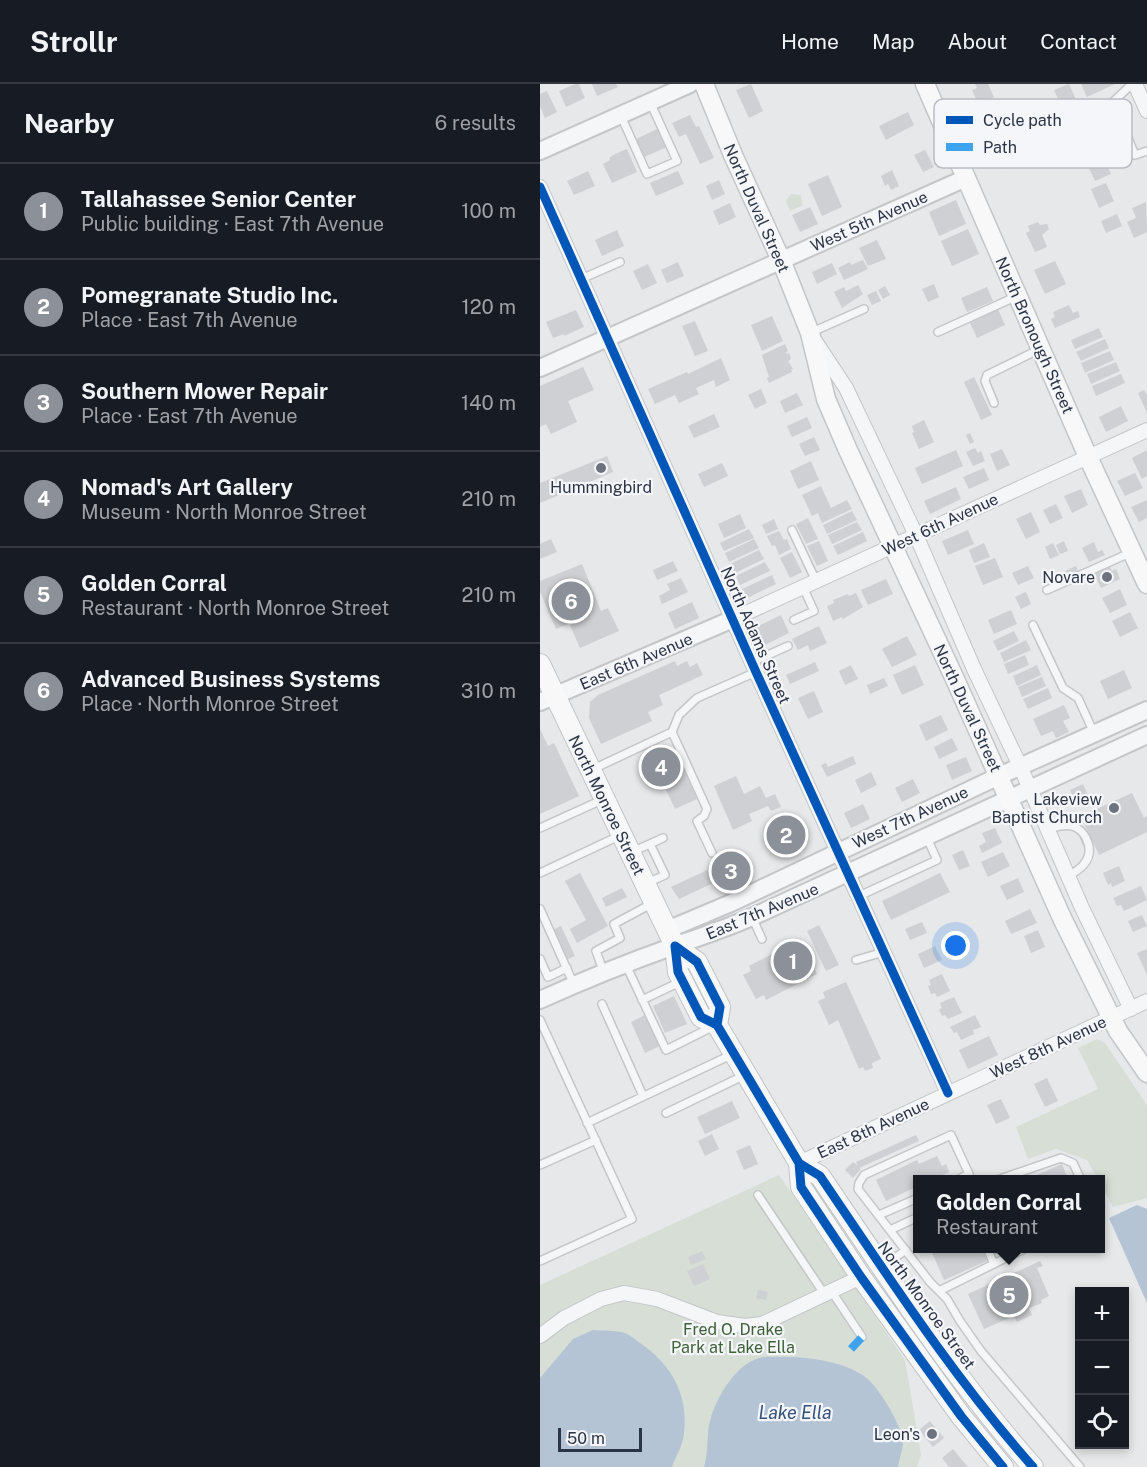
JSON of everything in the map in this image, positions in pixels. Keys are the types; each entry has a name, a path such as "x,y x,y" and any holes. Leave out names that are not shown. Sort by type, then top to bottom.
{"main road":[{"name":"North Duval Street","path":"704,84 733,155 781,260 810,333 825,399 1062,918 1111,1018 1147,1073"},
{"name":"North Bronough Street","path":"925,84 934,105"},
{"name":"North Bronough Street","path":"962,168 1088,457 1147,584"},
{"name":"North Monroe Street","path":"540,664 547,699 590,771 654,902 671,938 678,972 701,1017 717,1025 799,1163 801,1187 861,1277 962,1416 1003,1467"},
{"name":"North Monroe Street","path":"671,938 697,962 720,1007 717,1025"},
{"name":"North Monroe Street","path":"799,1163 820,1176 927,1334 986,1411 1033,1467"},
{"path":"861,1277 881,1268"}],"street":[{"path":"540,151 690,84"},
{"path":"1138,85 1147,111"},
{"name":"West 5th Avenue","path":"540,368 966,178"},
{"name":"North Adams Street","path":"540,187 754,667 948,1093"},
{"name":"North Duval Street","path":"810,333 846,388 916,536 1068,876 1131,1009"},
{"name":"West 6th Avenue","path":"733,619 1147,430"},
{"name":"East 6th Avenue","path":"547,699 733,619"},
{"name":"West 7th Avenue","path":"838,851 1147,710"},
{"path":"1125,720 1141,738"},
{"name":"West 7th Avenue","path":"848,874 1141,738"},
{"name":"East 7th Avenue","path":"540,1000 626,965 743,897 838,851"},
{"name":"East 7th Avenue","path":"671,938 724,930 848,874"},
{"path":"743,897 753,917"},
{"name":"West 8th Avenue","path":"948,1093 1147,1001"},
{"name":"East 8th Avenue","path":"799,1163 948,1093"},
{"path":"540,1336 564,1318 601,1299 624,1293 657,1299 717,1322 745,1326 774,1320 861,1277"}],"lane":[{"path":"1117,99 1138,85"},
{"path":"620,115 647,174 677,161 650,102"},
{"path":"1132,148 1135,155 1147,151"},
{"path":"581,279 620,262"},
{"path":"938,332 1017,296"},
{"path":"810,333 864,309"},
{"path":"994,403 985,381 987,375 1041,349"},
{"path":"792,530 816,581"},
{"path":"1047,591 1132,552"},
{"path":"794,620 814,610 803,587"},
{"path":"1033,625 1063,688 1078,698 1094,734"},
{"path":"590,771 672,732 679,715 697,698 788,646"},
{"path":"672,732 704,802 706,809 704,816 697,821 712,853"},
{"path":"540,828 604,800"},
{"path":"1048,829 1060,826 1075,827 1083,833 1090,846 1090,855 1086,863 1068,876"},
{"path":"540,873 621,835"},
{"path":"859,896 937,860 926,836"},
{"path":"630,854 663,838"},
{"path":"645,884 666,874 650,844"},
{"path":"604,973 596,951 620,938 614,924 654,902"},
{"path":"540,909 574,986"},
{"path":"753,917 762,939"},
{"path":"856,960 884,952"},
{"path":"540,959 548,977 567,968"},
{"path":"626,965 666,1050 717,1025"},
{"path":"642,1000 683,981"},
{"path":"602,1004 643,1096"},
{"path":"540,1020 543,1034 596,1140 632,1219 540,1261"},
{"path":"587,1123 733,1054"},
{"path":"666,1113 746,1075"},
{"path":"967,1175 969,1174 951,1135 864,1175 858,1189 947,1299 981,1351 1080,1467"},
{"path":"540,1165 596,1140"},
{"path":"1016,1175 1061,1158 1073,1163 1079,1175"},
{"path":"758,1195 828,1294 862,1337"},
{"path":"879,1215 913,1200"},
{"path":"890,1230 913,1219"},
{"path":"881,1268 906,1251"},
{"path":"989,1253 994,1264"},
{"path":"939,1291 1016,1253"}],"green space":[{"path":"791,194 801,195 803,205 790,211 786,201"},
{"path":"1097,1039 1105,1043 1147,1105 1147,1198 1113,1207 1105,1192 1105,1175 1096,1175 1087,1160 1056,1149 1028,1159 1016,1127 1098,1089 1078,1048"},
{"name":"Fred O. Drake Park at Lake Ella","path":"779,1175 905,1360 921,1455 917,1467 540,1467 540,1285"}],"water":[{"path":"1137,1205 1147,1209 1147,1303 1109,1218"},
{"path":"593,1330 617,1331 629,1335 661,1361 676,1382 684,1406 685,1419 682,1442 672,1467 540,1467 540,1378 573,1339"},
{"name":"Lake Ella","path":"764,1357 816,1359 841,1365 868,1379 890,1409 900,1431 903,1444 898,1467 704,1467 710,1421 717,1401 737,1372 754,1360"}],"building":[{"path":"579,84 585,98 566,107 559,91"},
{"path":"592,84 616,84 618,87 597,96"},
{"path":"751,84 763,111 749,118 736,90"},
{"path":"975,84 988,84 994,97 976,99 972,90 977,88"},
{"path":"1069,84 1076,99 1058,99 1054,90"},
{"path":"1081,84 1115,84 1087,97"},
{"path":"547,91 557,112 545,118 540,106 540,94"},
{"path":"908,112 914,125 886,140 879,126"},
{"path":"690,115 696,127 699,126 714,158 700,164 686,134 679,137 672,123"},
{"path":"659,128 667,147 642,158 634,140"},
{"path":"627,149 637,172 612,183 603,164 615,154"},
{"path":"925,150 934,167 923,172 914,155"},
{"path":"1089,168 1108,168 1111,174 1095,181"},
{"path":"892,170 899,186 891,190 888,184 885,186 881,176"},
{"path":"588,171 595,186 574,195 567,181"},
{"path":"678,171 684,184 656,196 650,183"},
{"path":"828,175 842,207 822,216 808,184"},
{"path":"719,180 725,194 712,200 706,186"},
{"path":"1106,183 1114,201 1099,208 1091,189"},
{"path":"956,200 966,224 939,236 929,212"},
{"path":"1146,202 1147,232 1134,238 1127,222 1136,218 1132,208"},
{"path":"730,203 736,217 719,225 713,211"},
{"path":"810,207 818,224 800,232 792,215"},
{"path":"1117,214 1122,226 1106,233 1101,221"},
{"path":"1038,222 1040,225 1047,224 1049,229 1042,235 1047,247 1035,252 1026,233 1030,231 1028,226"},
{"path":"968,229 979,254 952,266 941,241"},
{"path":"617,230 624,246 602,256 595,240"},
{"path":"877,240 886,259 868,266 859,248"},
{"path":"863,260 868,269 844,280 838,268 850,262 851,265"},
{"path":"1055,261 1066,284 1045,294 1034,270"},
{"path":"678,262 684,276 667,283 661,270"},
{"path":"832,263 837,274 817,284 812,272"},
{"path":"648,264 657,283 642,290 633,271"},
{"path":"934,284 939,297 928,302 922,289"},
{"path":"858,285 863,294 842,308 834,292 844,287 846,291"},
{"path":"885,286 890,295 883,299 878,290"},
{"path":"987,287 993,301 967,312 961,298"},
{"path":"876,291 881,301 872,305 867,295"},
{"path":"1069,305 1073,313 1078,311 1080,317 1055,328 1051,319 1055,317 1053,312"},
{"path":"998,309 1005,325 977,338 970,323"},
{"path":"576,310 584,327 553,338 546,322"},
{"path":"772,316 783,341 762,351 751,325"},
{"path":"695,321 708,351 695,356 682,326"},
{"path":"1099,328 1103,337 1075,349 1071,340"},
{"path":"1105,339 1109,348 1081,361 1076,352"},
{"path":"785,344 788,351 786,352 789,353 791,359 788,361 793,369 791,369 792,372 769,383 762,355"},
{"path":"1110,351 1114,360 1085,373 1081,363"},
{"path":"721,358 730,380 716,387 714,380 696,388 699,394 679,403 675,395 655,404 648,389 687,372 688,374"},
{"path":"1116,362 1120,371 1091,384 1087,374"},
{"path":"583,367 594,390 568,401 577,422 551,434 546,424 540,427 540,386"},
{"path":"1121,374 1125,383 1096,396 1092,386"},
{"path":"974,377 992,415 981,420 964,382"},
{"path":"761,389 767,403 755,409 748,395"},
{"path":"1144,390 1147,395 1147,413 1138,393"},
{"path":"797,393 803,405 785,413 780,401"},
{"path":"1121,406 1128,421 1106,432 1099,417"},
{"path":"714,414 720,427 694,438 688,426"},
{"path":"807,417 812,428 792,437 787,426"},
{"path":"924,420 934,442 919,449 912,433 914,432 912,426"},
{"path":"970,433 974,442 970,444 966,435"},
{"path":"814,437 820,450 805,456 799,444"},
{"path":"975,448 978,453 981,451 985,461 973,466 966,452"},
{"path":"1002,449 1010,465 997,471 990,454"},
{"path":"956,450 963,466 922,484 915,468"},
{"path":"1147,450 1147,476 1142,479 1132,458"},
{"path":"607,456 613,472 540,503 540,483"},
{"path":"811,461 819,480 798,489 790,471"},
{"path":"722,463 728,476 704,487 698,474"},
{"path":"984,468 989,480 969,489 963,477"},
{"path":"1135,473 1143,488 1125,496 1117,481"},
{"path":"821,486 831,508 847,500 852,509 822,523 818,513 812,516 802,495"},
{"path":"956,487 961,499 930,514 924,501"},
{"path":"1081,489 1088,505 1072,513 1064,496"},
{"path":"1147,500 1147,518 1139,522 1131,507"},
{"path":"1056,504 1063,518 1050,524 1043,510"},
{"path":"852,511 857,520 827,534 823,525"},
{"path":"1031,512 1040,532 1026,539 1016,519"},
{"path":"740,514 746,528 724,538 718,524"},
{"path":"808,518 818,539 806,544 796,524"},
{"path":"774,519 778,529 766,534 762,525"},
{"path":"857,522 862,530 832,544 828,535"},
{"path":"749,529 754,538 724,551 720,543"},
{"path":"968,530 974,544 948,555 942,541"},
{"path":"779,531 784,540 787,539 791,549 779,555 775,545 772,546 767,536"},
{"path":"863,532 867,541 838,555 833,546"},
{"path":"551,539 557,552 540,559 540,544"},
{"path":"754,539 759,548 729,562 725,553"},
{"path":"819,541 828,561 817,566 807,546"},
{"path":"1064,541 1068,551 1060,554 1056,545"},
{"path":"1094,542 1098,552 1102,550 1105,555 1089,562 1082,548"},
{"path":"984,543 990,557 974,563 969,550"},
{"path":"1053,543 1059,555 1050,559 1045,547"},
{"path":"759,550 764,559 735,573 730,564"},
{"path":"792,552 802,572 790,578 780,558"},
{"path":"995,558 1003,577 983,585 975,566"},
{"path":"673,561 678,571 657,580 653,570"},
{"path":"765,562 770,571 740,585 736,576"},
{"path":"582,564 601,611 608,608 619,631 580,648 570,625 585,617 556,629 540,592 540,581"},
{"path":"1028,566 1034,578 1018,585 1012,573"},
{"path":"1076,566 1078,572 1068,577 1065,571"},
{"name":"Novare","path":"1110,567 1112,571 1116,569 1120,579 1101,588 1094,574"},
{"path":"772,575 776,584 747,598 742,589"},
{"path":"681,578 688,592 662,604 659,596 670,590 667,584"},
{"path":"886,579 893,594 868,605 861,590"},
{"path":"1120,589 1127,605 1110,613 1102,598"},
{"path":"1026,592 1031,604 1021,609 1015,597"},
{"path":"856,593 863,607 843,619 842,617 833,621 827,606 834,603 833,600"},
{"path":"692,602 699,618 675,629 668,613"},
{"path":"1011,610 1017,624 994,634 988,620"},
{"path":"1130,612 1138,628 1120,637 1112,621"},
{"path":"781,615 789,633 763,646 754,628"},
{"path":"819,626 827,643 810,651 808,645 798,650 792,639"},
{"path":"1014,631 1019,641 998,651 993,641"},
{"path":"907,636 917,655 892,667 882,649"},
{"path":"1026,640 1031,650 1004,662 1000,653"},
{"path":"1025,655 1029,665 1008,674 1004,664"},
{"path":"675,661 677,666 687,661 690,667 697,663 703,675 659,695 663,705 648,712 652,721 601,744 589,718 590,702 598,695"},
{"path":"815,662 819,671 790,684 786,675"},
{"path":"851,665 858,679 845,685 839,671"},
{"path":"915,665 924,685 902,695 893,675"},
{"path":"1037,665 1041,675 1017,686 1013,676"},
{"path":"1124,670 1132,688 1108,699 1100,681"},
{"path":"1042,677 1046,686 1022,697 1018,687"},
{"path":"884,678 888,686 870,694 867,685"},
{"path":"1048,688 1052,698 1028,709 1023,699"},
{"path":"814,691 823,712 808,719 798,698"},
{"path":"1064,705 1070,718 1063,721 1069,732 1056,738 1053,731 1041,736 1033,719"},
{"path":"941,715 948,730 926,741 919,725"},
{"path":"540,729 548,746 554,743 579,796 540,814"},
{"path":"952,738 958,750 939,759 934,747"},
{"path":"675,749 697,799 675,809 652,760"},
{"path":"853,756 856,764 827,777 821,765 826,763 828,767"},
{"path":"966,757 972,771 952,780 946,765"},
{"path":"871,772 877,785 861,793 855,780"},
{"path":"736,776 744,794 760,786 766,798 775,794 781,807 771,811 768,806 749,814 752,821 733,830 714,786"},
{"path":"913,779 920,793 902,802 895,788"},
{"path":"1083,784 1091,802 1078,808 1070,790"},
{"path":"1132,793 1144,818 1147,816 1147,832 1099,855 1093,842 1083,846 1079,836 1088,832 1081,816"},
{"path":"863,804 870,819 851,828 844,813"},
{"path":"793,822 800,838 773,849 768,838 778,833 777,830"},
{"path":"995,828 1002,843 982,853 979,846 986,842 982,833"},
{"path":"963,850 970,866 959,870 952,855"},
{"path":"1003,852 1010,866 988,877 981,862"},
{"path":"735,857 745,879 728,886 724,878 679,899 671,887"},
{"path":"1119,866 1125,881 1112,887 1111,883 1108,885 1103,873"},
{"path":"580,873 608,926 577,943 570,929 586,920 565,881"},
{"path":"940,873 950,892 891,920 882,901"},
{"path":"1018,878 1024,892 1007,900 1000,886"},
{"path":"1141,886 1147,900 1124,911 1121,905 1117,906 1113,898"},
{"path":"622,888 627,897 606,907 602,898"},
{"path":"1030,909 1037,923 1011,934 1005,921"},
{"path":"1142,915 1147,926 1133,932 1128,921"},
{"path":"922,922 927,933 910,940 905,929"},
{"path":"819,925 839,965 826,971 807,931"},
{"path":"561,926 575,956 566,960 552,930"},
{"path":"1038,930 1045,947 1031,953 1024,936"},
{"path":"800,940 817,974 766,1000 764,995 756,999 743,975 751,971 749,966"},
{"path":"935,946 942,960 924,968 918,954"},
{"path":"1147,949 1147,975 1137,953"},
{"path":"942,974 950,991 937,997 935,993 931,994 928,986 931,985 929,980"},
{"path":"846,982 881,1059 872,1063 873,1068 865,1071 863,1067 859,1069 838,1020 829,1025 818,1001 825,998 823,992"},
{"path":"674,996 687,1024 665,1033 653,1006"},
{"path":"954,997 962,1013 948,1019 945,1015 942,1016 939,1010 942,1008 940,1003"},
{"path":"647,1014 662,1045 645,1053 631,1022"},
{"path":"975,1015 981,1027 973,1030 974,1034 961,1040 957,1032 954,1033 950,1027"},
{"path":"989,1036 998,1055 968,1069 959,1050"},
{"path":"1047,1078 1058,1101 1045,1107 1034,1084"},
{"path":"1001,1099 1010,1118 996,1124 987,1105"},
{"path":"732,1101 740,1118 705,1134 697,1117"},
{"path":"712,1134 719,1149 705,1156 698,1141"},
{"path":"916,1135 919,1141 859,1168 861,1169 853,1178 845,1170 853,1162 858,1166 856,1162"},
{"path":"750,1145 758,1164 744,1170 736,1151"},
{"path":"937,1156 942,1166 946,1164 949,1172 943,1175 913,1175 913,1188 886,1201 876,1180 917,1160 919,1164"},
{"path":"1062,1164 1066,1175 1037,1175"},
{"path":"702,1251 706,1259 691,1265 688,1257"},
{"path":"932,1253 984,1253 987,1261 944,1280"},
{"path":"1040,1261 1043,1266 1037,1268 1049,1296 1041,1300 1042,1303 1029,1308 1032,1315 1017,1322 1014,1316 984,1329 968,1294"},
{"path":"703,1264 710,1279 694,1286 687,1271"},
{"path":"758,1290 768,1292 766,1300 756,1298"},
{"name":"Leon's","path":"930,1421 944,1438 933,1447 919,1430"},
{"path":"953,1449 968,1467 949,1467 942,1458"}],"marked path":[{"path":"851,1349 862,1337"}],"cycle path":[{"path":"540,187 756,672 948,1093"},
{"path":"675,946 678,972 701,1017 717,1025 799,1163 820,1176 948,1362 1033,1467"},
{"path":"675,946 697,962 720,1007 717,1025"},
{"path":"799,1163 801,1187 861,1277 961,1416 1003,1467"}],"place":[{"name":"Hummingbird","path":"601,468"},
{"name":"Novare","path":"1107,577"},
{"name":"Advanced Business Systems","path":"571,601"},
{"name":"Nomad's Art Gallery","path":"661,767"},
{"name":"Lakeview Baptist Church","path":"1114,808"},
{"name":"Pomegranate Studio Inc.","path":"786,835"},
{"name":"Southern Mower Repair","path":"731,871"},
{"name":"Tallahassee Senior Center","path":"793,961"},
{"name":"Golden Corral","path":"1009,1295"},
{"name":"Leon's","path":"932,1434"}]}
